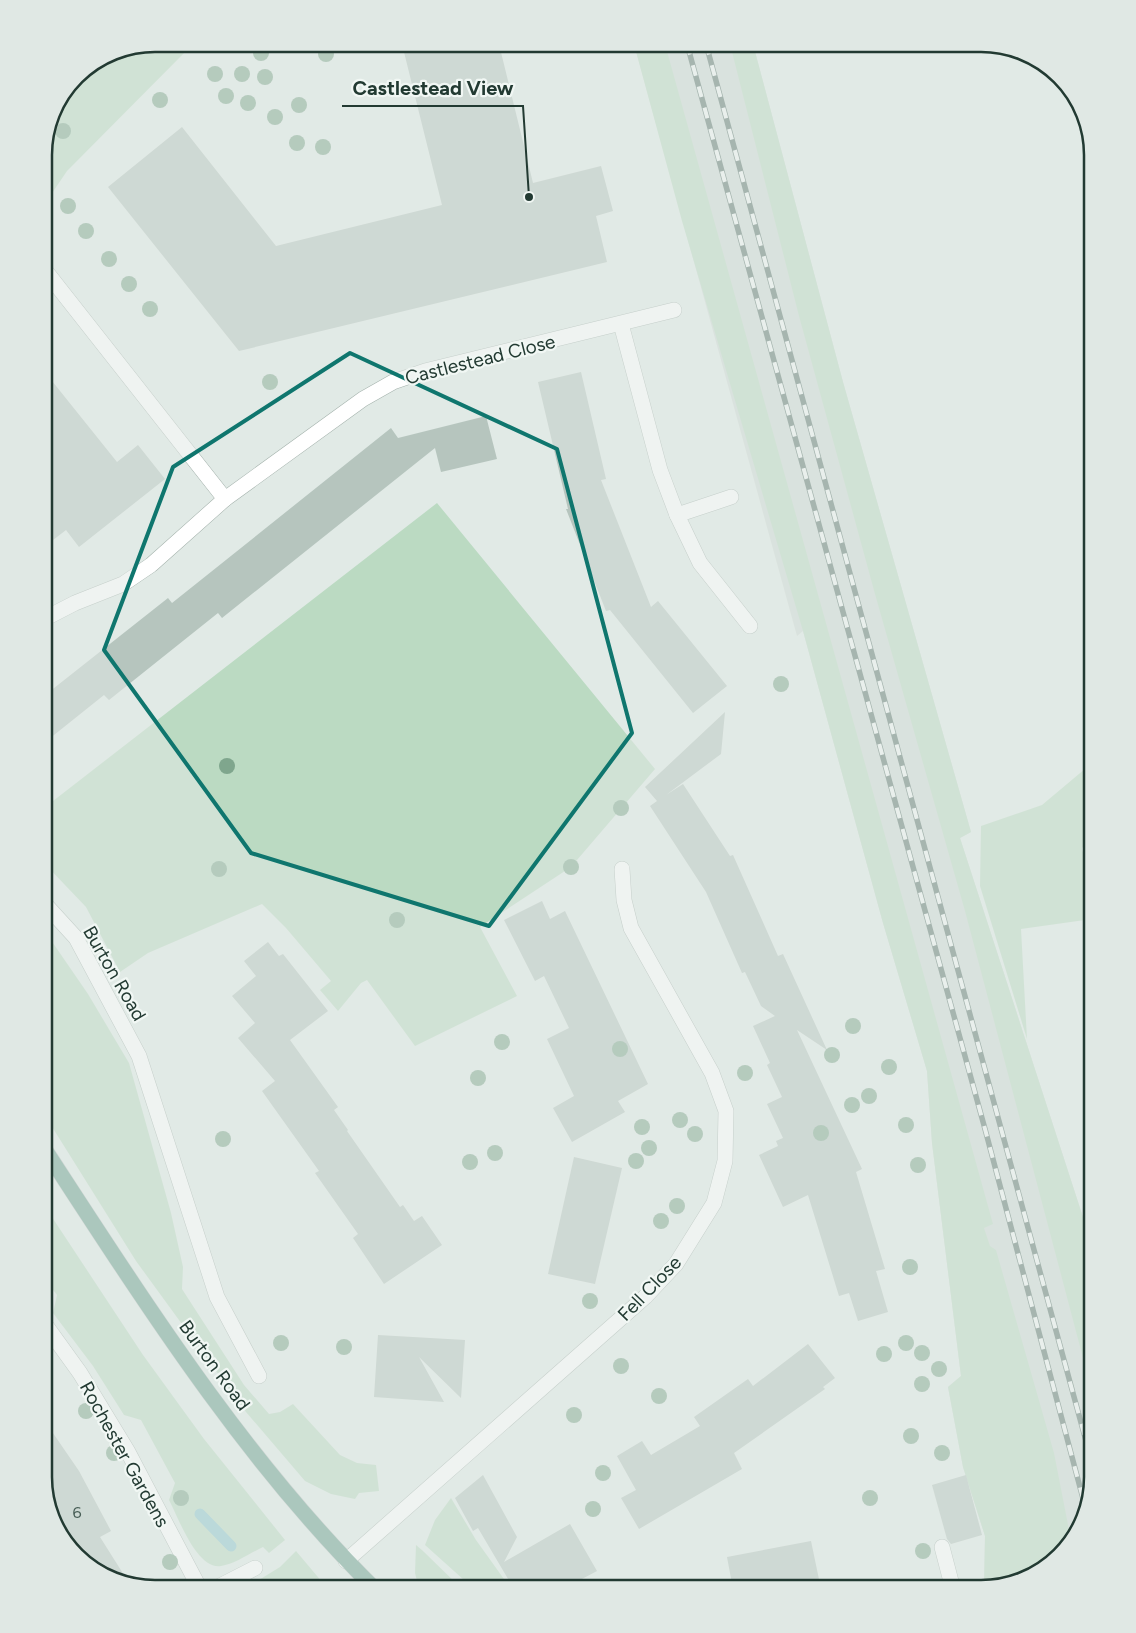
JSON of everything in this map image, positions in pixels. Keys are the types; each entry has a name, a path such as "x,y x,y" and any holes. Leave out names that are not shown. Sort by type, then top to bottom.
{"main road":[{"name":"Burton Road","path":"52,1161 141,1297 222,1410 281,1485 346,1561 365,1580"}],"street":[{"path":"53,280 225,499"},
{"name":"Castlestead Close","path":"53,615 75,603 123,584 151,565 225,499 363,399 393,382 425,371 674,310"},
{"path":"621,324 660,470 677,515 700,562 750,626"},
{"path":"677,515 730,497"},
{"name":"Fell Close","path":"346,1561 644,1298 676,1264 714,1203 725,1161 726,1111 712,1073 631,928 624,900 622,869"},
{"name":"Burton Road","path":"52,911 76,938 139,1056 218,1297 260,1376"},
{"name":"Rochester Gardens","path":"52,1334 80,1373 128,1452 195,1580"},
{"path":"942,1547 950,1580"},
{"path":"232,1580 256,1568"}],"highlighted area":[{"path":"350,353 557,449 632,733 489,926 251,853 104,650 173,467"}],"shaded area":[{"path":"636,53 755,53 843,382 971,832 960,838 1084,1220 1084,1477 1080,1504 1070,1529 1043,1559 1020,1573 994,1580 984,1580 985,1536 963,1467 948,1387 961,1376 932,1143 927,1071 883,923 803,631 797,636"}],"green space":[{"path":"184,53 67,171 53,192 53,142 56,129 66,104 78,88 98,70 122,58 135,54"},
{"path":"636,53 668,53 993,1224 984,1228 990,1246 996,1250 1054,1453 1069,1530 1043,1559 1020,1573 1007,1577 984,1580 985,1536 963,1467 948,1387 961,1376 932,1143 927,1071 883,923 803,631 682,221"},
{"path":"732,53 755,53 843,382 971,832 960,838 1084,1220 1084,1362 965,911 875,594 799,316"},
{"path":"437,503 655,769 571,867 480,927 517,996 415,1046 367,980 361,983 338,1011 320,990 331,981 286,928 262,904 148,953 120,972 86,907 52,872 53,801"},
{"path":"1084,770 1084,844 1082,849 1084,855 1084,920 1021,929 1027,1039 980,886 981,826 1042,805"},
{"path":"52,942 88,994 129,1063 171,1213 183,1267 182,1289 244,1385 269,1414 280,1412 293,1404 340,1455 357,1463 376,1465 379,1491 359,1493 355,1499 331,1494 305,1481 246,1412 136,1261 52,1127"},
{"path":"52,1217 143,1355 204,1439 285,1540 269,1553 263,1547 232,1563 221,1566 212,1565 204,1560 190,1542 169,1500 175,1483 141,1420 124,1415 93,1366 53,1313 57,1295 52,1289"},
{"path":"451,1498 476,1540 505,1580 464,1580 425,1545 435,1520"},
{"path":"416,1545 453,1580 417,1580 415,1573"},
{"path":"296,1551 320,1580 259,1580 280,1567"}],"building":[{"path":"404,53 501,53 533,183 601,166 613,211 596,216 607,262 239,351 108,187 182,127 276,246 442,205"},
{"path":"581,372 606,479 601,480 651,607 658,601 727,686 693,713 610,610 606,611 566,509 568,509 538,382"},
{"path":"53,382 117,462 138,445 165,479 79,547 66,530 53,540"},
{"path":"486,416 497,459 441,472 435,448 222,618 218,613 109,700 104,695 53,736 53,689 168,598 172,603 391,428 398,438"},
{"path":"725,712 721,754 666,795 683,784 730,856 733,855 778,956 783,954 827,1050 797,1030 862,1169 856,1172 885,1269 876,1271 888,1312 858,1321 849,1293 839,1296 808,1195 783,1207 759,1155 778,1146 776,1141 783,1138 767,1104 782,1097 767,1065 770,1063 753,1026 775,1016 761,1006 745,972 742,973 706,892 650,806 657,801 645,787"},
{"path":"542,901 550,919 565,911 648,1084 618,1101 625,1112 572,1142 553,1108 574,1096 547,1039 569,1028 544,976 535,981 504,920"},
{"path":"268,942 279,956 283,954 328,1011 290,1040 338,1107 334,1110 347,1131 400,1207 403,1205 414,1221 422,1216 442,1245 384,1284 353,1238 358,1234 315,1173 319,1171 262,1091 275,1081 238,1038 255,1023 232,996 256,976 244,961"},
{"path":"574,1157 622,1168 595,1284 548,1274"},
{"path":"378,1335 465,1340 461,1398 419,1357 444,1402 374,1397"},
{"path":"808,1344 835,1378 823,1387 825,1389 734,1453 742,1469 639,1529 621,1498 636,1490 617,1456 642,1441 651,1455 700,1426 694,1417 748,1379 753,1386"},
{"path":"52,1432 79,1471 111,1531 100,1537 124,1576 104,1567 93,1559 66,1529 60,1517 53,1491"},
{"path":"483,1475 517,1537 504,1562 570,1524 597,1571 580,1580 509,1580 478,1528 473,1531 455,1498"},
{"path":"966,1475 982,1535 951,1544 947,1539 932,1485"},
{"path":"811,1541 819,1580 731,1580 727,1557"}],"waterway":[{"path":"200,1514 231,1546"}],"railway":[{"path":"689,53 985,1129 1082,1495"},
{"path":"708,53 1084,1434"}],"place":[{"name":"Castlestead View","path":"529,197"}]}
